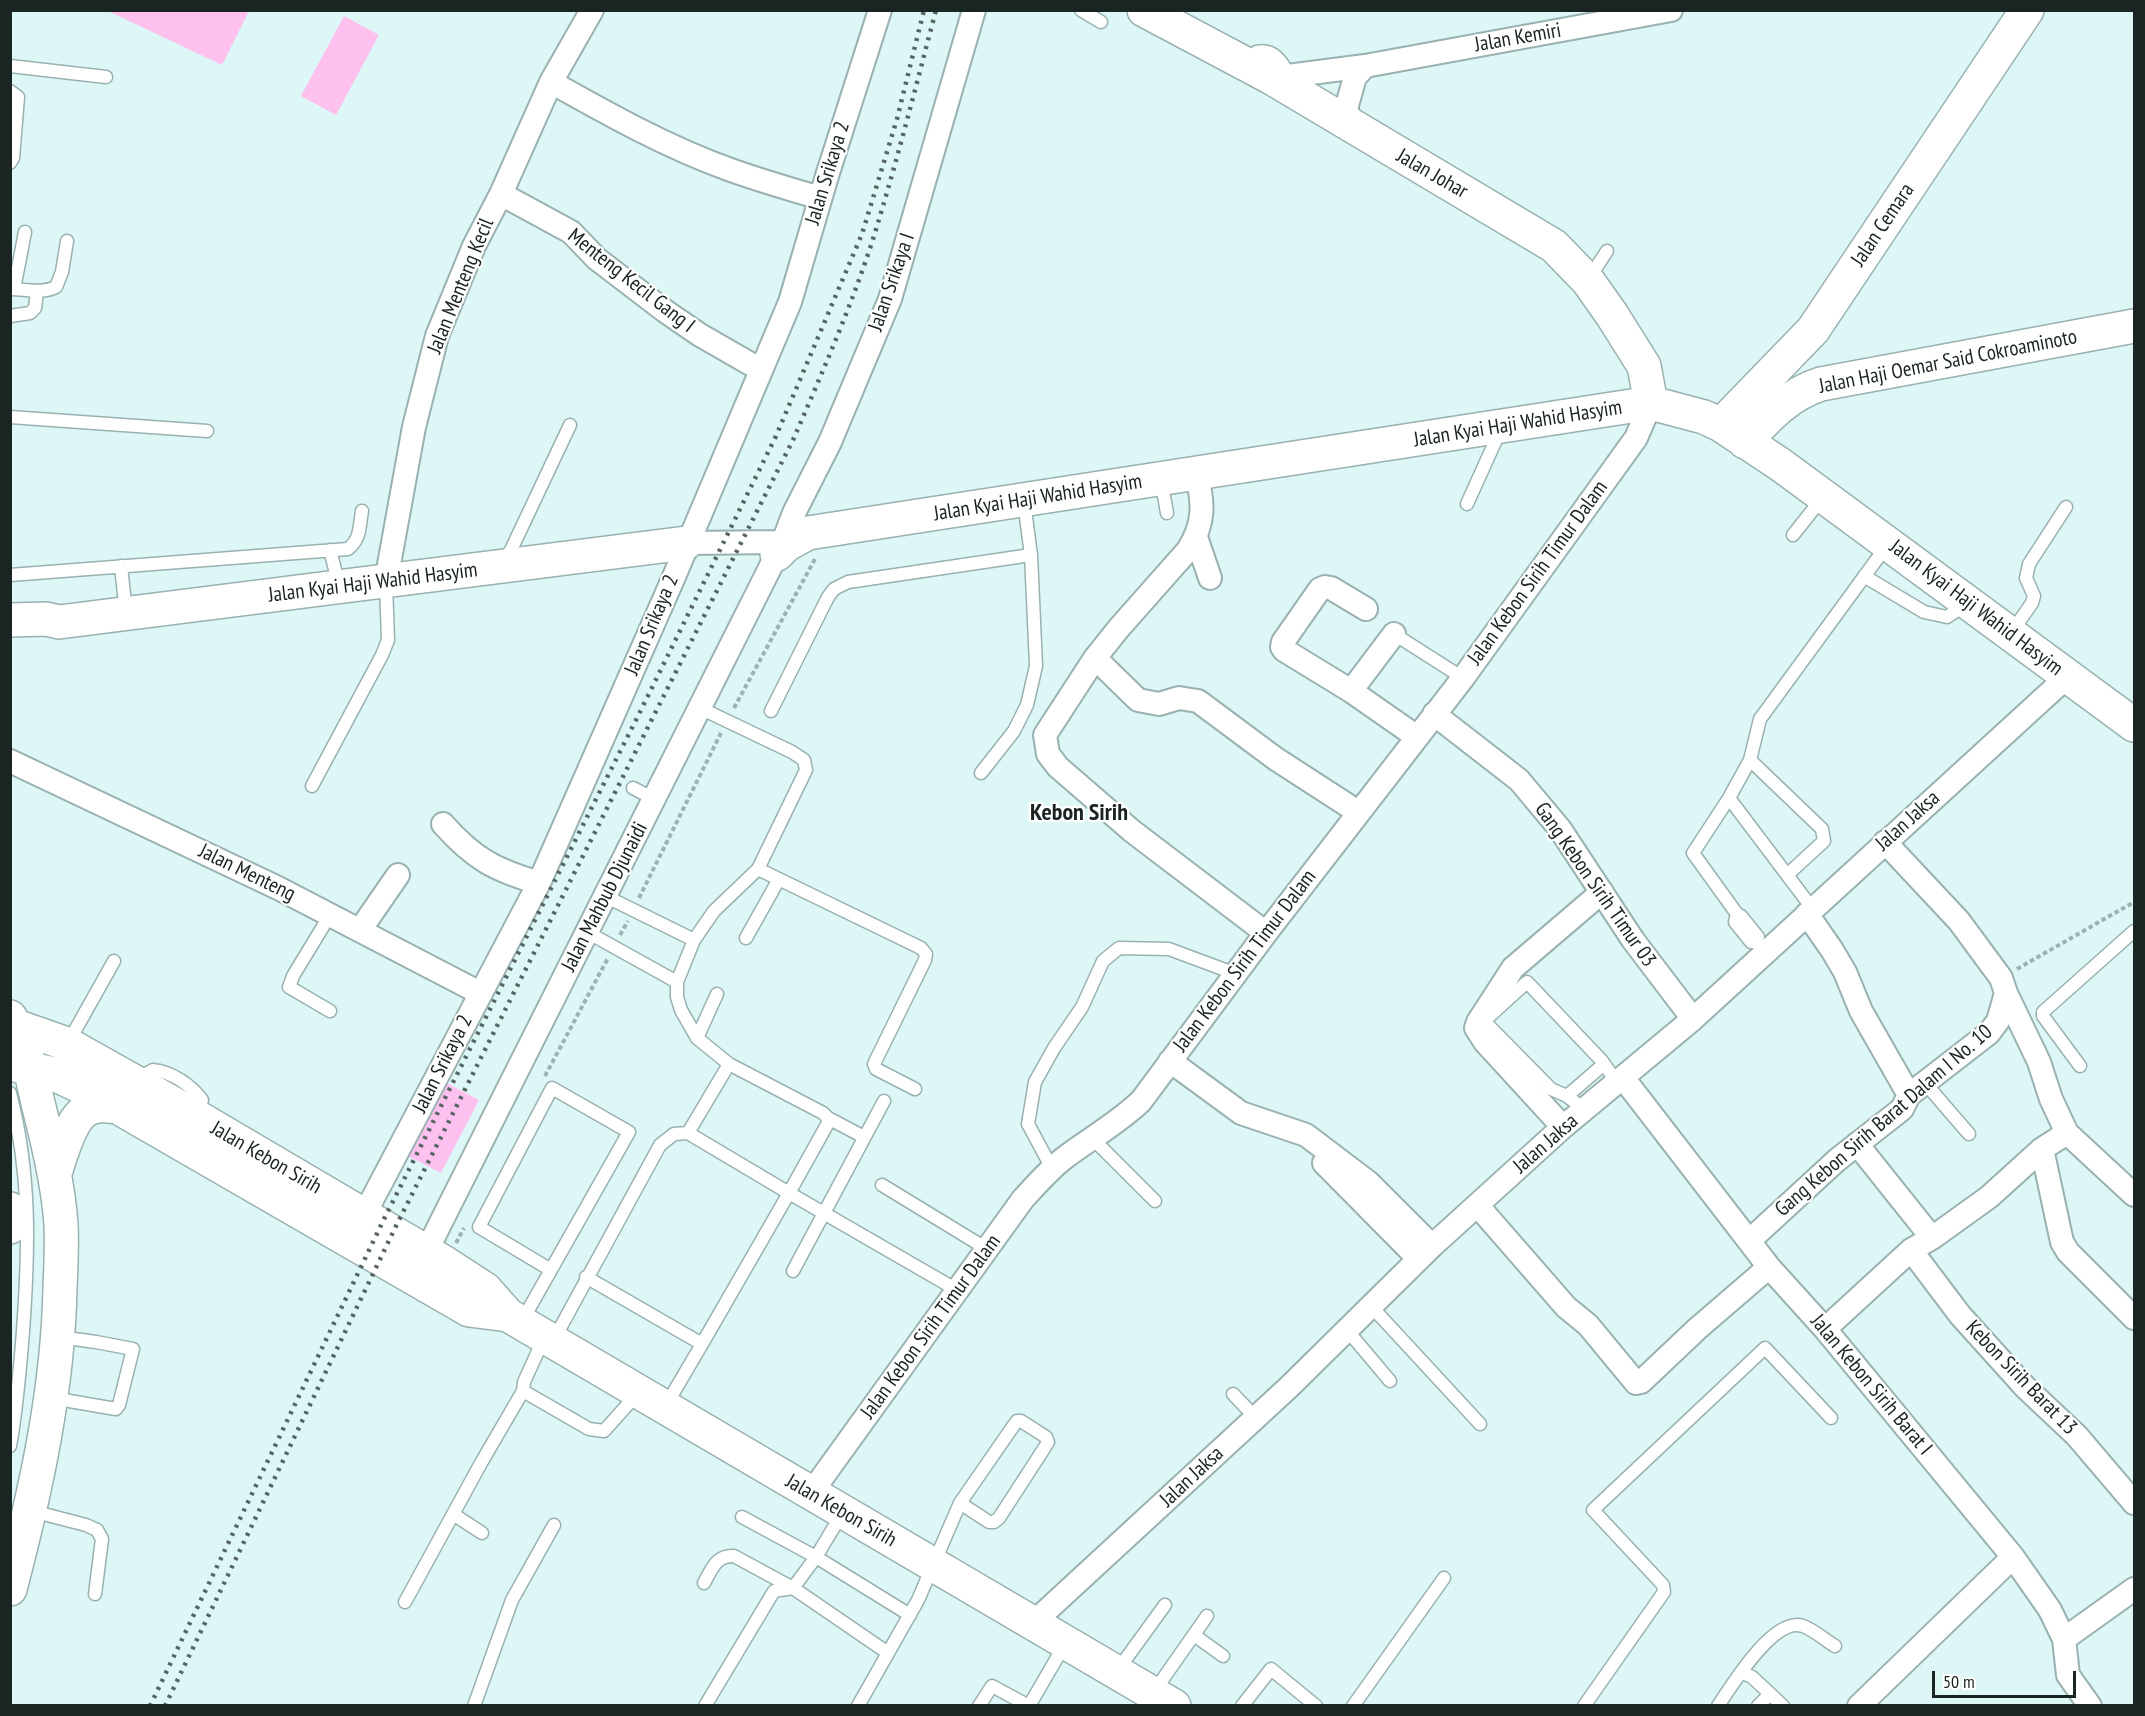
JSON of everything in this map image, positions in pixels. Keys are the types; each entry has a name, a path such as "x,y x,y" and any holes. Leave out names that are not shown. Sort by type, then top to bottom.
{"main road":[{"name":"Jalan Johar","path":"1144,10 1269,73 1355,129 1554,246 1588,281 1644,366 1652,403"},
{"name":"Jalan Cemara","path":"1733,434 1813,330 2017,18"},
{"name":"Jalan Haji Oemar Said Cokroaminoto","path":"1733,434 1809,388 2134,326"},
{"path":"1813,330 1812,347 1819,358 1829,371 1848,379"},
{"name":"Jalan Kyai Haji Wahid Hasyim","path":"796,540 1024,500 1652,403 1694,413 1733,434 1824,496 2134,725"},
{"name":"Jalan Kyai Haji Wahid Hasyim","path":"10,620 46,619 59,622 687,543"},
{"name":"Jalan Kyai Haji Wahid Hasyim","path":"10,639 45,635 59,622"},
{"path":"10,1589 31,1510 51,1398 59,1337 62,1249 55,1173 17,1075 12,1022"},
{"name":"Jalan Kebon Sirih","path":"12,1022 67,1044 126,1094 469,1310 531,1329"},
{"name":"Jalan Kebon Sirih","path":"17,1075 68,1079 126,1094 197,1117 485,1289 531,1329 1164,1699"},
{"path":"55,1173 66,1141 78,1118 88,1108 126,1094"},
{"path":"10,1209 10,1227"}],"street":[{"name":"Jalan Menteng Kecil","path":"386,581 414,427 437,336 474,246 501,194 551,82 592,10"},
{"name":"Jalan Srikaya 2","path":"364,1215 539,883 673,579 790,302 820,198 880,10"},
{"name":"Jalan Srikaya I","path":"796,540 830,442 890,299 974,10"},
{"name":"Jalan Kemiri","path":"1269,73 1365,66 1671,10"},
{"path":"1355,129 1346,109 1355,77 1365,66"},
{"path":"551,82 655,137 727,169 820,198"},
{"name":"Menteng Kecil Gang I","path":"501,194 571,232 597,259 665,312 761,370"},
{"name":"Jalan Kebon Sirih Timur Dalam","path":"811,1493 1023,1199 1050,1171 1122,1119 1141,1101 1358,812 1463,678 1636,438 1652,403"},
{"path":"1196,473 1203,499 1196,537 1188,550 1095,658 1045,735 1048,754 1058,767 1132,831 1266,933"},
{"path":"1196,537 1210,578"},
{"path":"687,543 796,540"},
{"name":"Jalan Mahbub Djunaidi","path":"436,1258 587,932 699,708 796,540"},
{"path":"1366,609 1331,588 1325,587 1320,590 1282,646 1284,650 1351,691 1417,737"},
{"path":"1351,691 1394,634"},
{"path":"1095,658 1138,700 1159,704 1179,698 1198,701 1276,759 1358,812"},
{"name":"Jalan Jaksa","path":"1034,1623 1256,1418 1426,1252 1563,1127 1693,1019 1761,947 1809,911 2068,676"},
{"name":"Gang Kebon Sirih Timur 03","path":"1434,714 1519,780 1560,829 1633,940 1693,1019"},
{"name":"Jalan Menteng","path":"10,760 330,915 480,993"},
{"path":"443,824 460,844 486,863 505,873 539,883"},
{"path":"1885,842 1959,921 2003,986 2039,1062 2050,1098 2067,1133 2134,1195"},
{"path":"360,930 398,875"},
{"path":"1563,1127 1485,1042 1476,1028 1513,968 1602,892"},
{"path":"1809,911 1836,957 1861,1011 1917,1089"},
{"name":"Gang Kebon Sirih Barat Dalam I No. 10","path":"1749,1241 1837,1160 1902,1109 1917,1089 1989,1033 1998,1021 2003,986"},
{"path":"1170,1061 1241,1113 1306,1135 1368,1182 1426,1252"},
{"name":"Jalan Kebon Sirih Barat I","path":"1621,1081 1749,1241 1767,1268 1825,1329 2013,1557 2050,1610 2064,1640 2068,1675 2087,1704"},
{"path":"1825,1329 1911,1250 1932,1238 1989,1197 2042,1149 2067,1133"},
{"path":"1857,1144 1932,1238"},
{"path":"2042,1149 2062,1242 2068,1252 2134,1318"},
{"path":"1324,1163 1426,1252"},
{"path":"1478,1206 1566,1307 1588,1325 1636,1383 1641,1382 1767,1268"},
{"name":"Kebon Sirih Barat 13","path":"1911,1250 1960,1315 2025,1387 2077,1436 2134,1503"},
{"path":"1869,1702 2013,1557"},
{"path":"2064,1640 2134,1588"}],"lane":[{"path":"1081,10 1101,22"},
{"path":"10,66 106,78"},
{"path":"10,91 18,97 13,158 10,162"},
{"path":"25,232 12,289 37,291 56,288 62,272 67,241"},
{"path":"1588,281 1607,251"},
{"path":"10,316 30,314 35,308 37,291"},
{"path":"10,417 207,431"},
{"path":"499,567 511,550 570,425"},
{"path":"1467,504 1502,427"},
{"path":"1161,479 1167,513"},
{"path":"1793,535 1824,496"},
{"path":"981,773 1014,731 1027,705 1036,666 1031,555 1024,500"},
{"path":"2011,633 2032,603 2034,596 2026,578 2029,564 2066,507"},
{"path":"10,575 348,549 356,542 362,512"},
{"path":"1761,947 1751,942 1735,922 1737,914 1693,853 1729,798 1749,760 1760,719 1888,543"},
{"path":"330,550 339,587"},
{"path":"771,711 828,597 841,585 848,582 1031,555"},
{"path":"121,566 126,613"},
{"path":"1864,576 1924,612 1947,617 1969,602"},
{"path":"312,786 388,640 386,581"},
{"path":"1394,634 1463,678"},
{"path":"699,708 792,752 804,760 806,770 758,869 714,911 694,940 677,982 677,997 681,1010 697,1038 729,1064 864,1137"},
{"path":"1749,760 1822,829 1824,841 1787,875"},
{"path":"633,788 654,799"},
{"path":"1729,798 1787,875 1809,911"},
{"path":"758,869 921,948 926,954 874,1064 876,1069 915,1089"},
{"path":"746,938 779,879"},
{"path":"605,896 694,940"},
{"path":"330,915 293,976 289,987 330,1011"},
{"path":"2080,1066 2043,1016 2043,1012 2134,931"},
{"path":"587,932 677,982"},
{"path":"1050,1171 1048,1161 1028,1124 1035,1083 1054,1048 1082,1007 1103,961 1119,948 1168,949 1236,974"},
{"path":"67,1044 114,961"},
{"path":"1585,1110 1567,1096 1551,1089 1484,1021 1518,988 1527,982 1621,1081"},
{"path":"697,1038 717,994"},
{"path":"688,1133 729,1064"},
{"path":"1567,1096 1604,1064"},
{"path":"10,1446 20,1363 28,1233 27,1193 18,1122 17,1075"},
{"path":"405,1602 523,1391 531,1329 551,1270 629,1132 552,1088 479,1227 551,1270"},
{"path":"1917,1089 1969,1134"},
{"path":"793,1271 884,1101"},
{"path":"523,1391 589,1429 604,1431 652,1400 702,1344 789,1193 828,1123 828,1118"},
{"path":"531,1329 586,1277 660,1145 674,1134 688,1133 957,1290"},
{"path":"1093,1139 1155,1201"},
{"path":"882,1185 987,1249"},
{"path":"586,1277 702,1344"},
{"path":"1371,1306 1480,1424"},
{"path":"1347,1330 1390,1382"},
{"path":"51,1398 116,1409 133,1349 59,1337"},
{"path":"1584,1706 1664,1592 1663,1585 1593,1510 1765,1348 1830,1418"},
{"path":"1233,1394 1256,1418"},
{"path":"858,1706 910,1615 960,1503 1017,1421 1021,1421 1046,1437 1048,1442 1045,1447 999,1518 994,1522 989,1522 960,1503"},
{"path":"31,1510 97,1530 102,1539 95,1594"},
{"path":"705,1706 774,1591 793,1588 816,1557 843,1512"},
{"path":"453,1514 482,1533"},
{"path":"742,1517 816,1557 910,1615"},
{"path":"474,1706 526,1561 554,1524"},
{"path":"704,1583 717,1560 724,1555 734,1556 793,1588 888,1653"},
{"path":"1353,1706 1444,1578"},
{"path":"1117,1672 1166,1605"},
{"path":"1164,1699 1194,1635 1207,1616"},
{"path":"1718,1706 1742,1672 1773,1635 1787,1626 1802,1626 1835,1646"},
{"path":"1194,1635 1223,1656"},
{"path":"980,1706 992,1686 1029,1706 1066,1642"},
{"path":"1242,1706 1272,1669 1316,1706"},
{"path":"1742,1672 1752,1677 1783,1706"},
{"path":"1758,1706 1770,1694"}],"path":[{"path":"540,1084 634,910 727,721 796,540"},
{"path":"2003,986 2134,902"},
{"path":"436,1258 468,1221"}],"shaded area":[{"path":"108,11 249,11 222,65"},
{"path":"344,16 379,35 336,115 301,96"},
{"path":"445,1082 479,1100 441,1173 406,1155"}],"railway":[{"path":"150,1706 385,1217 638,716 776,436 862,234 897,119 924,10"},
{"path":"165,1706 397,1224 793,440 826,364 874,236 936,10"}],"district":[{"name":"Kebon Sirih","path":"1079,813"}]}
